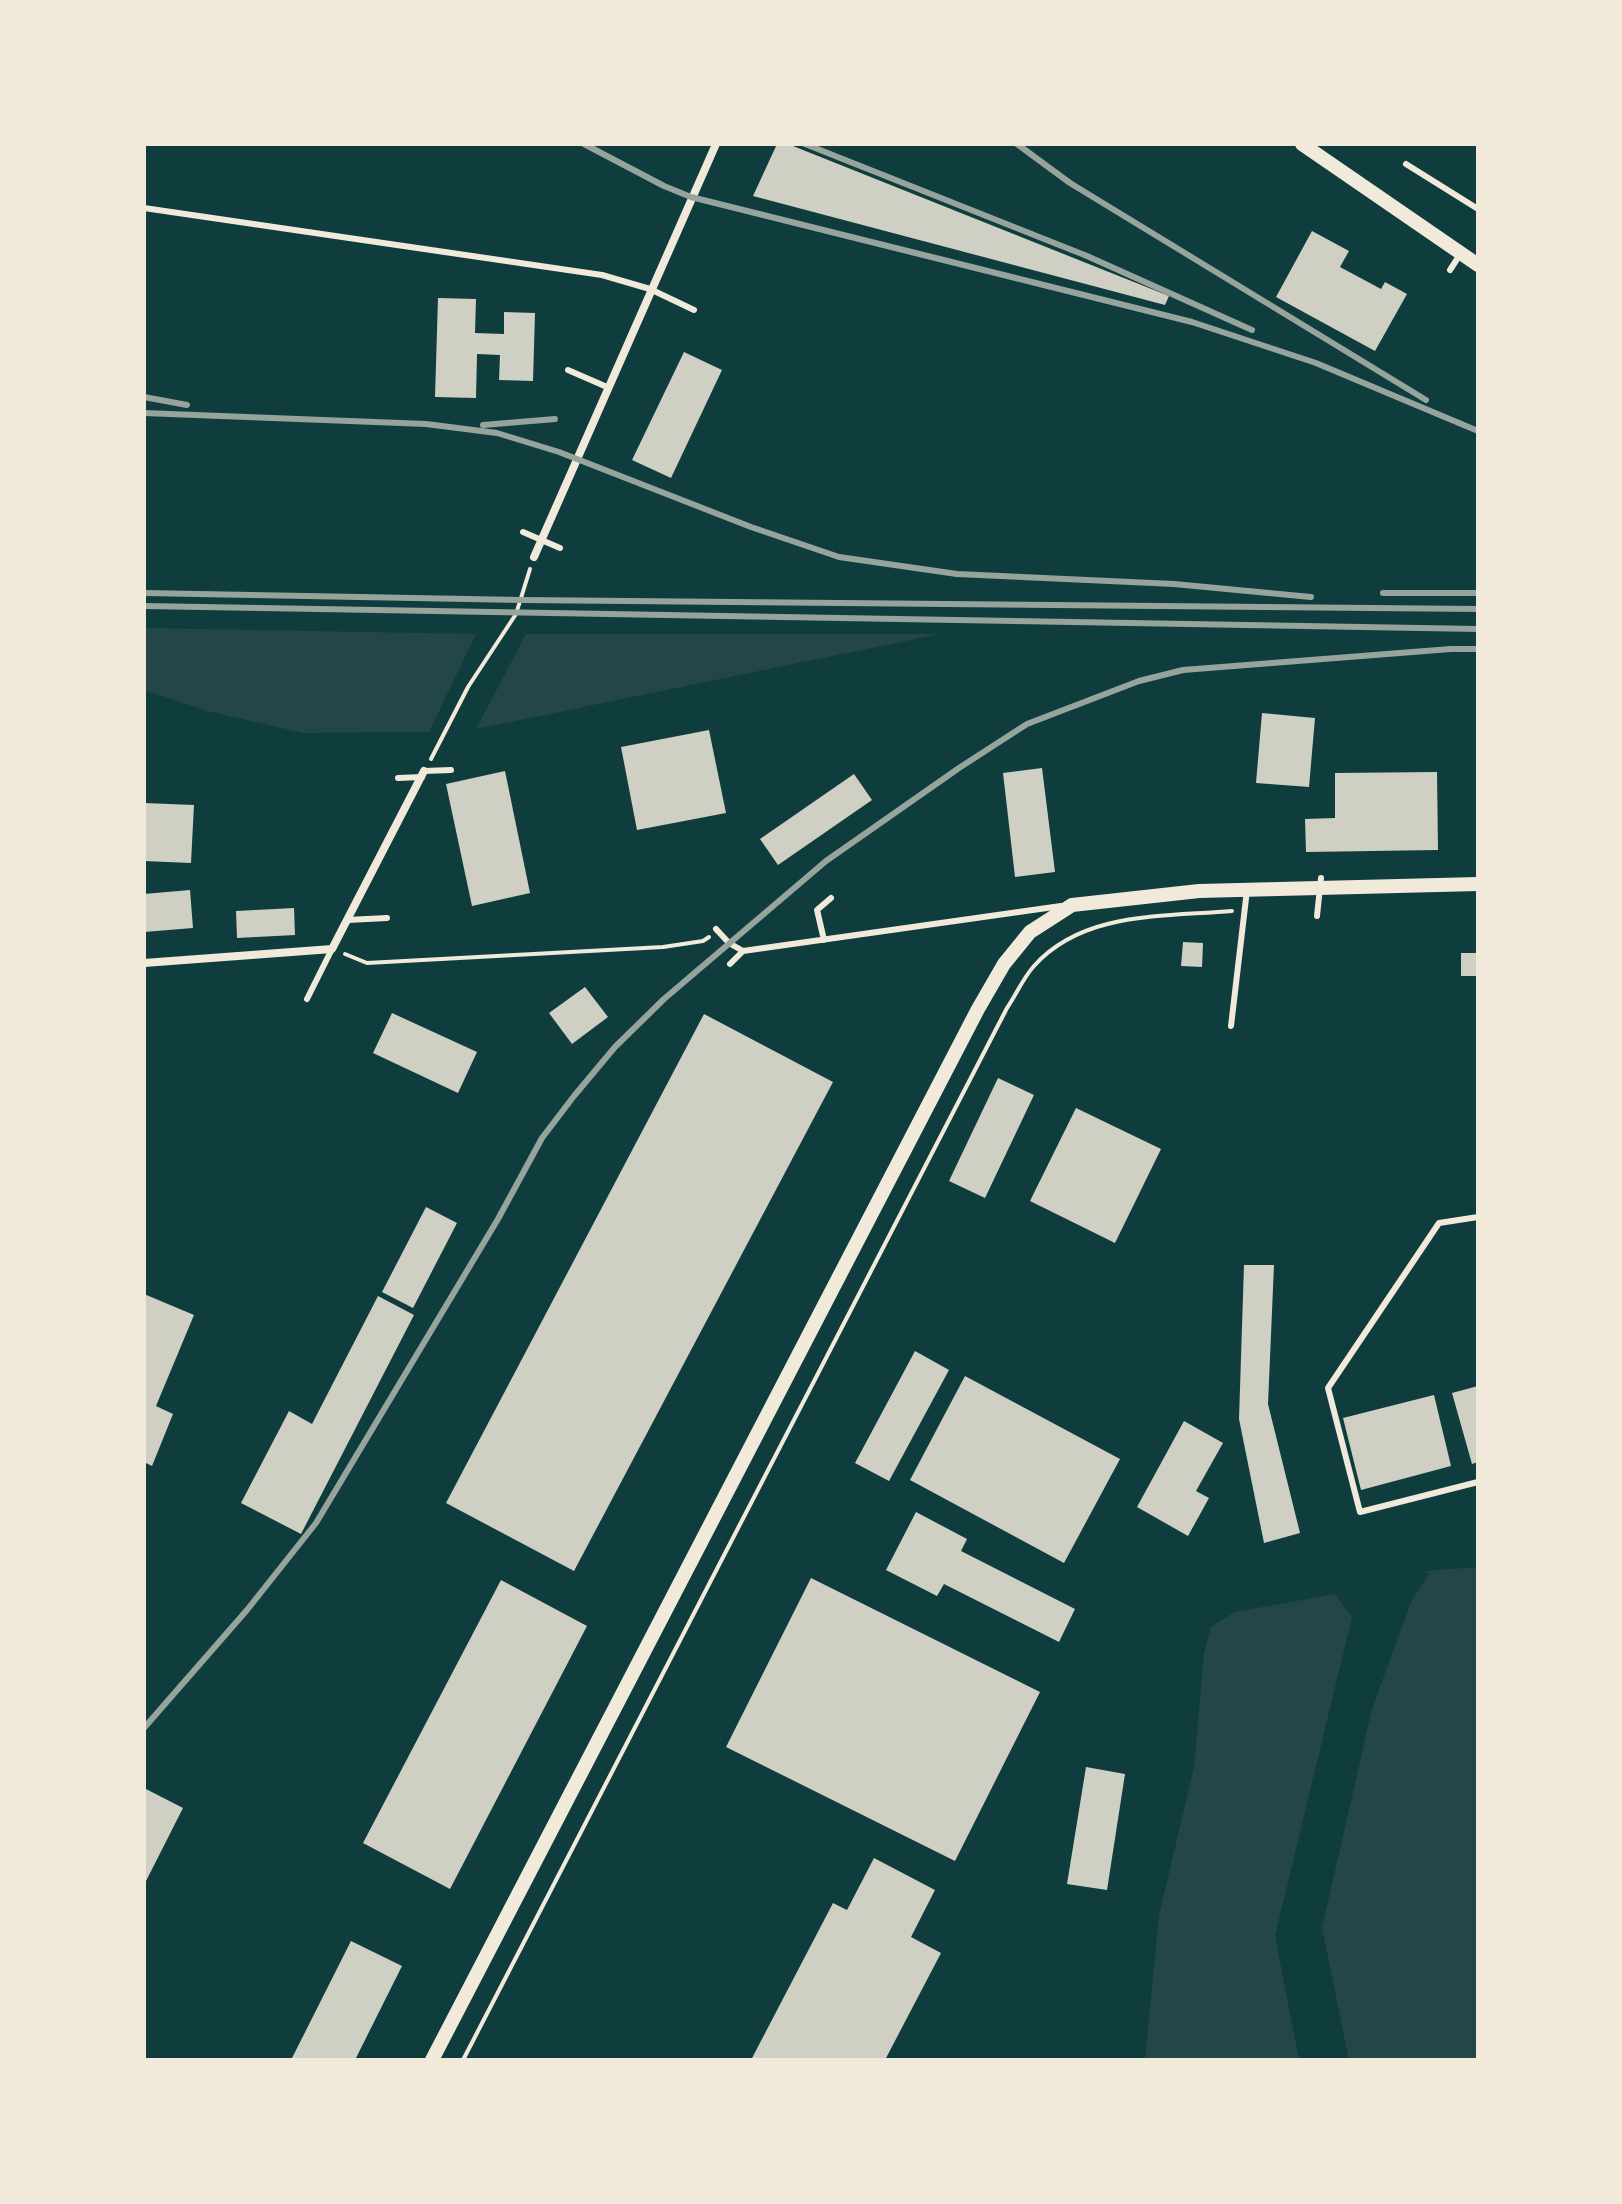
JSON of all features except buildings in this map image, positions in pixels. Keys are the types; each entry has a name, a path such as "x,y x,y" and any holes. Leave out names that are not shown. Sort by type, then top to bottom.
{"street":[{"path":"534,557 716,144"},
{"path":"1302,144 1478,265"},
{"path":"144,963 332,949 423,774"},
{"path":"432,2060 978,1009 1004,964 1030,932 1072,905 1199,891 1320,883 1478,884"}],"lane":[{"path":"1406,164 1478,209"},
{"path":"144,208 602,275 650,289 694,310"},
{"path":"1450,270 1461,253"},
{"path":"568,370 607,387"},
{"path":"523,532 560,548"},
{"path":"398,778 451,770"},
{"path":"1317,916 1320,883"},
{"path":"1231,1026 1247,890"},
{"path":"824,940 817,910 831,898"},
{"path":"730,964 743,951 1072,905"},
{"path":"347,920 387,918"},
{"path":"717,931 743,951"},
{"path":"307,999 332,949"},
{"path":"1478,1217 1439,1223 1328,1388 1360,1512 1478,1482"}],"path":[{"path":"423,774 468,687 516,614 534,557"},
{"path":"463,2060 1007,1008 1033,967 1061,942 1093,926 1145,918 1245,910"},
{"path":"332,949 367,963 663,947 703,941 717,931"}],"shaded area":[{"path":"144,628 476,634 429,732 304,733 207,711 144,690"},
{"path":"526,634 940,634 476,729"},
{"path":"1478,1567 1478,2060 1349,2060 1322,1928 1372,1709 1411,1602 1429,1574 1423,1571"},
{"path":"1335,1594 1352,1617 1275,1936 1299,2060 1145,2060 1159,1915 1194,1767 1204,1654 1211,1627 1235,1612"}],"railway":[{"path":"584,144 691,197 1192,322 1316,363 1478,431"},
{"path":"805,144 1087,256 1252,330"},
{"path":"1017,144 1070,183 1426,400"},
{"path":"144,397 187,405"},
{"path":"144,413 426,424 497,433 559,452 751,527 839,557 957,574 1174,584 1311,597"},
{"path":"483,425 555,419"},
{"path":"144,593 521,600 1478,609"},
{"path":"1383,593 1478,593"},
{"path":"144,606 1478,629"},
{"path":"144,1728 247,1610 316,1523 498,1219 542,1138 574,1096 615,1047 664,999 826,861 1027,724 1139,681 1183,670 1478,649"}]}
